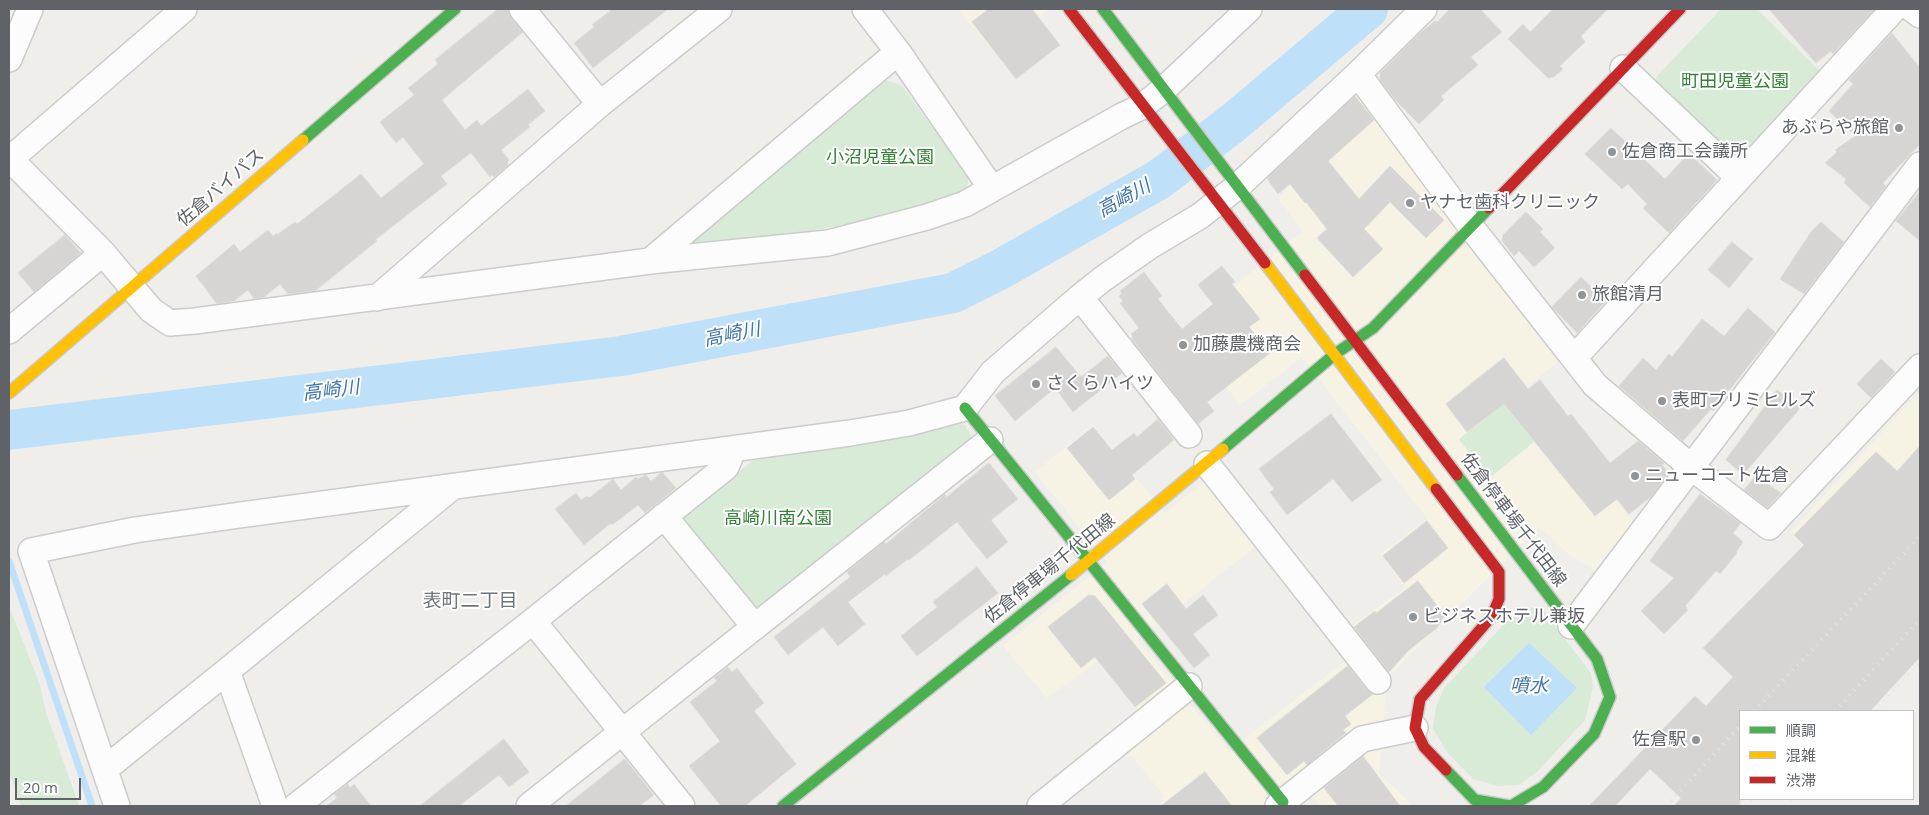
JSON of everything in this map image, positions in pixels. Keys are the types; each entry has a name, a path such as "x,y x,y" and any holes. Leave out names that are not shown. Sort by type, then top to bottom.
{"main road":[{"name":"佐倉バイパス","path":"9,393 455,9"},
{"path":"1068,9 1335,354 1499,572 1498,599 1492,616 1420,699 1414,728"},
{"path":"1102,9 1354,340 1373,328 1680,9"},
{"name":"佐倉停車場千代田線","path":"783,806 1088,562 1354,340 1597,659 1610,698 1594,734 1543,787 1511,806 1475,800 1424,747 1414,728"},
{"path":"965,408 1189,686 1281,804"}],"street":[{"path":"9,59 30,9"},
{"path":"184,9 10,160 103,253 150,310 170,323 377,298 650,261 828,243 926,217 965,204 1143,106 1164,89 1249,9"},
{"path":"522,9 600,104"},
{"path":"377,298 600,104 719,9"},
{"path":"865,9 898,52 992,188"},
{"path":"117,806 31,551 135,530 733,450 909,423 965,408 993,372 1080,297 1150,246 1200,216 1238,186 1358,74 1424,9"},
{"path":"1574,358 1894,9"},
{"path":"1912,9 1920,15"},
{"path":"650,261 898,52"},
{"path":"1623,68 1739,178"},
{"path":"1358,74 1471,227 1595,385 1691,467 1769,527 1920,367"},
{"path":"1571,626 1920,165"},
{"path":"9,331 103,253"},
{"path":"1080,297 1189,435"},
{"path":"529,806 990,440"},
{"path":"296,806 533,622 726,466 733,450"},
{"path":"1207,464 1378,681"},
{"path":"104,769 228,671 451,488"},
{"path":"664,516 755,627"},
{"path":"533,622 682,806"},
{"path":"228,671 276,806"},
{"path":"1040,806 1189,686"},
{"path":"1281,804 1362,739 1414,728"}],"shaded area":[{"path":"958,9 1049,9 994,52"},
{"path":"1355,91 1562,359 1458,440 1489,479 1570,413 1610,462 1594,475 1637,526 1600,573 1568,554 1539,527 1387,678 1379,773 1413,806 1320,806 1297,778 1262,806 1164,806 1161,802 1164,796 1125,747 1150,727 1098,661 1047,698 1003,646 1107,562 1035,472 1093,425 1165,513 1213,475 1265,539 1137,640 1229,751 1344,662 1346,630 1405,588 1381,554 1427,518 1302,357 1240,405 1206,361 1167,392 1125,339 1165,307 1182,328 1303,231 1278,198 1286,189 1321,162 1302,137"},
{"path":"1920,391 1920,532 1858,596 1790,533"}],"green space":[{"name":"町田児童公園","path":"1721,9 1757,9 1823,74 1745,160 1730,161 1652,88 1657,76"},
{"name":"小沼児童公園","path":"882,79 901,85 969,176 965,202 696,252 689,245"},
{"path":"1504,404 1534,442 1489,478 1459,439"},
{"name":"高崎川南公園","path":"959,424 965,425 971,436 968,445 762,609 752,613 681,520 752,461"},
{"path":"9,606 40,685 46,712 79,806 21,806 12,779 9,777"},
{"path":"1525,606 1543,610 1591,673 1593,687 1585,720 1538,771 1519,785 1498,786 1473,779 1446,751 1433,728 1436,707 1444,688 1507,621"}],"water":[{"name":"噴水","path":"1529,643 1577,688 1531,735 1484,687"}],"building":[{"path":"498,9 508,9 511,18 523,32 442,100 465,130 477,120 481,126 528,89 545,111 528,125 530,127 501,150 509,160 507,163 509,165 494,177 492,175 490,177 471,153 441,176 447,184 375,240 377,241 315,291 288,294 280,284 263,298 254,299 248,290 234,301 217,304 196,276 234,244 240,252 268,230 273,236 295,222 297,224 361,174 381,198 424,164 403,137 396,143 380,122 414,95 408,88 438,64 435,60"},
{"path":"613,9 668,9 593,68 574,43 594,27 592,25"},
{"path":"989,9 1032,9 1060,45 1016,79 972,22"},
{"path":"1450,9 1480,9 1502,32 1471,57 1478,65 1441,96 1444,100 1419,124 1396,101 1380,80 1380,73 1420,33 1435,21 1437,22"},
{"path":"1553,9 1608,9 1581,36 1585,42 1560,66 1563,69 1554,77 1548,78 1508,39 1523,24 1530,32"},
{"path":"1769,9 1874,10 1833,54 1831,51 1816,63"},
{"path":"1892,33 1920,68 1920,144 1883,183 1886,186 1870,207 1844,183 1846,179 1825,163 1837,152 1835,150 1855,136 1829,111 1853,84 1849,80"},
{"path":"1355,96 1374,120 1328,161 1359,199 1390,166 1444,220 1426,238 1390,202 1364,229 1383,249 1353,277 1317,238 1327,229 1306,202 1290,184 1278,194 1268,180 1268,177"},
{"path":"1611,128 1665,179 1689,153 1717,180 1669,233 1643,208 1647,204 1628,184 1622,189 1585,154"},
{"path":"1920,192 1920,241 1896,221"},
{"path":"1526,212 1543,229 1540,232 1555,248 1534,267 1519,251 1514,256 1502,241 1503,235"},
{"path":"1821,222 1844,242 1804,294 1780,279 1811,232"},
{"path":"65,235 81,253 34,292 18,273"},
{"path":"1732,242 1753,259 1729,288 1708,270"},
{"path":"1222,266 1235,282 1232,284 1260,319 1249,327 1270,353 1207,402 1214,411 1198,424 1131,338 1133,337 1131,334 1139,328 1120,303 1123,301 1119,296 1122,293 1120,291 1144,272 1162,296 1158,299 1182,329 1213,304 1198,285"},
{"name":"旅館清月","path":"1581,277 1606,301 1577,333 1552,307"},
{"path":"1748,308 1775,332 1713,411 1711,409 1683,441 1619,386 1643,358 1656,370 1669,354 1672,357 1702,319 1724,336"},
{"name":"さくらハイツ","path":"1056,347 1081,377 1108,356 1122,373 1073,412 1055,388 1015,421 995,396"},
{"path":"1504,358 1528,389 1540,380 1568,416 1571,414 1610,463 1638,441 1664,463 1662,465 1669,473 1652,496 1629,514 1617,499 1595,516 1504,404 1467,432 1446,404"},
{"path":"1881,359 1895,372 1871,398 1857,384"},
{"path":"1777,390 1801,407 1743,475 1726,460"},
{"path":"1331,414 1382,480 1352,502 1333,479 1287,515 1270,492 1274,489 1259,469"},
{"path":"1158,419 1174,440 1132,475 1135,479 1109,500 1067,448 1093,427 1112,450 1134,433 1137,437"},
{"path":"1920,446 1920,657 1871,710 1739,710 1740,806 1674,806 1681,798 1650,769 1615,806 1589,806 1695,696 1706,706 1733,677 1703,648 1804,545 1794,535 1876,452 1897,471"},
{"path":"989,463 1018,499 991,520 1008,542 987,559 957,522 909,560 886,576 885,574 848,602 865,624 838,646 823,627 788,655 774,637 850,577 847,572 884,542 886,544 945,494 946,497"},
{"path":"661,473 676,488 645,513 638,505 612,525 611,523 584,545 555,509 576,493 581,500 587,496 589,498 613,479 621,490 636,477 638,479 646,475 651,481"},
{"path":"1756,476 1781,493 1767,508 1744,490"},
{"path":"1700,494 1741,523 1733,533 1743,542 1737,553 1720,574 1716,571 1685,606 1688,610 1664,634 1641,611 1674,578 1650,561"},
{"path":"1427,521 1448,548 1404,583 1383,556"},
{"path":"977,567 998,593 917,656 901,636 937,607 933,602"},
{"path":"1418,581 1445,616 1437,628 1409,650 1389,672 1354,627"},
{"path":"1167,584 1186,609 1203,595 1218,615 1193,634 1210,655 1194,668 1142,604"},
{"path":"1089,595 1095,596 1166,683 1135,707 1095,657 1081,668 1048,627"},
{"path":"1348,666 1367,690 1373,694 1345,716 1351,724 1343,730 1346,733 1307,765 1304,761 1287,775 1257,738"},
{"path":"728,667 732,672 737,668 764,703 754,711 796,764 745,806 721,806 689,766 720,741 690,702 717,681 714,678"},
{"path":"504,739 529,772 509,787 499,775 459,806 420,806"},
{"path":"1363,756 1400,806 1338,806 1324,788"},
{"path":"625,759 654,795 639,806 566,806"},
{"path":"1205,772 1232,806 1161,806"},
{"path":"348,784 350,788 354,784 371,806 326,806 337,798 334,794"}],"waterway":[{"name":"高崎川","path":"9,430 621,356 953,293 999,270 1158,180 1233,123 1368,9"},
{"path":"9,561 92,806"}],"railway":[{"path":"1755,710 1920,536"},
{"path":"1836,710 1920,619"},
{"path":"1875,710 1920,662"},
{"path":"1666,806 1739,727"},
{"path":"1746,806 1752,800"},
{"path":"1785,806 1791,800"}],"traffic: fast":[{"path":"303,140 455,9"},
{"path":"1103,9 1305,275"},
{"path":"1223,449 1335,354 1373,328 1489,208"},
{"path":"965,408 1283,802"},
{"path":"1457,475 1597,659 1610,697 1594,734 1543,787 1511,806"},
{"path":"783,806 1071,575"},
{"path":"1446,770 1475,800 1510,806"}],"traffic: slow":[{"path":"9,393 303,140"},
{"path":"1265,263 1436,489"},
{"path":"1071,575 1223,449"}],"traffic: jam":[{"path":"1069,9 1265,263"},
{"path":"1489,208 1680,9"},
{"path":"1305,275 1457,475"},
{"path":"1436,489 1499,572 1499,599 1492,616 1420,699 1415,728 1424,747 1446,770"}],"place":[{"name":"あぶらや旅館","path":"1899,128"},
{"name":"佐倉商工会議所","path":"1612,152"},
{"name":"ヤナセ歯科クリニック","path":"1410,203"},
{"name":"旅館清月","path":"1582,295"},
{"name":"加藤農機商会","path":"1183,345"},
{"name":"さくらハイツ","path":"1036,384"},
{"name":"表町プリミヒルズ","path":"1662,401"},
{"name":"ニューコート佐倉","path":"1635,476"},
{"name":"ビジネスホテル兼坂","path":"1413,617"},
{"name":"佐倉駅","path":"1696,740"}],"district":[{"name":"表町二丁目","path":"470,602"}]}
